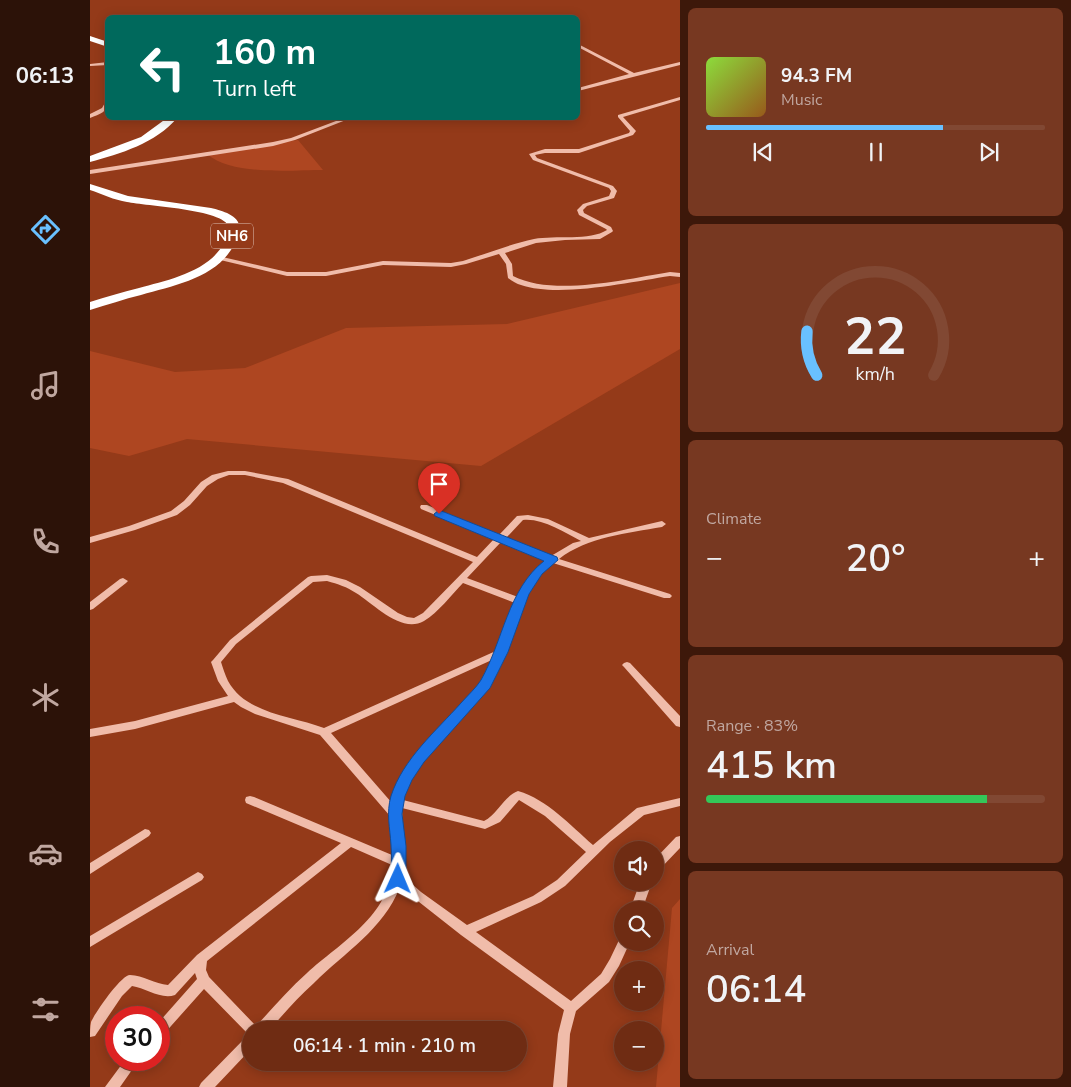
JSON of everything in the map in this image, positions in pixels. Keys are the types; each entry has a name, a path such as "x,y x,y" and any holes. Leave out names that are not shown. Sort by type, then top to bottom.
{"highway":[{"path":"90,38 105,44"},
{"path":"90,158 140,142 160,130 170,120"},
{"name":"NH6","path":"90,187 126,199 224,214 232,220 235,227 232,236 218,258 200,272 90,306"}],"street":[{"path":"580,46 605,62 632,74"},
{"path":"90,65 105,63"},
{"path":"580,88 680,63"},
{"path":"218,258 287,274 326,274 383,263 451,265 546,240 600,237 608,234 609,228 581,214 580,210 584,205 612,197 614,191 611,187 535,160 532,154 545,151 579,150 631,134 633,131 620,116 680,98"},
{"path":"90,116 105,107"},
{"path":"90,172 273,144 294,139 343,120"},
{"path":"501,252 509,264 510,277 514,281 526,284 583,287 661,275 680,275"},
{"path":"90,540 174,513 187,503 204,484 215,477 228,473 246,473 285,481 479,561"},
{"path":"424,507 552,560 667,596"},
{"path":"586,540 529,516 520,518 426,615 415,621 405,620 397,616 352,586 335,578 323,576 311,579 233,642 216,662 220,679 235,698 262,714 311,726 324,732 396,809 485,825 496,822 511,800 518,795 528,799 544,810 594,852"},
{"path":"269,1021 309,979 377,918 390,898 398,879 399,846 396,809 406,778 414,765 485,684 502,652 520,601 529,583 538,571 568,547 586,540 662,524"},
{"path":"462,579 520,601"},
{"path":"90,608 123,581"},
{"path":"324,732 502,652"},
{"path":"627,665 680,724"},
{"path":"90,732 135,725 235,698"},
{"path":"250,800 398,862"},
{"path":"465,930 537,899 561,883 625,822 641,811 680,802"},
{"path":"90,869 145,833"},
{"path":"664,857 680,840"},
{"path":"91,1032 118,992 129,980 140,980 162,991 171,991 201,959 350,842"},
{"path":"90,942 198,877"},
{"path":"398,879 571,1008"},
{"path":"560,1087 564,1034 571,1008 605,978 619,951"},
{"path":"201,959 200,970 204,980 243,1021"},
{"path":"170,1018 204,980"},
{"path":"206,1087 242,1049"},
{"path":"112,1087 124,1071"}],"shaded area":[{"path":"298,140 323,170 279,171 247,169 218,161 207,154"},
{"path":"680,283 680,349 481,466 187,439 129,456 90,448 90,351 175,372 245,368 346,328 507,324"},
{"path":"680,899 680,1087 656,1087 657,1071 664,1071 664,1021 662,1021 672,908"}],"route":[{"path":"398,879 399,846 395,814 398,796 406,778 419,759 485,684 502,652 523,594 538,571 552,560 439,514"}]}
